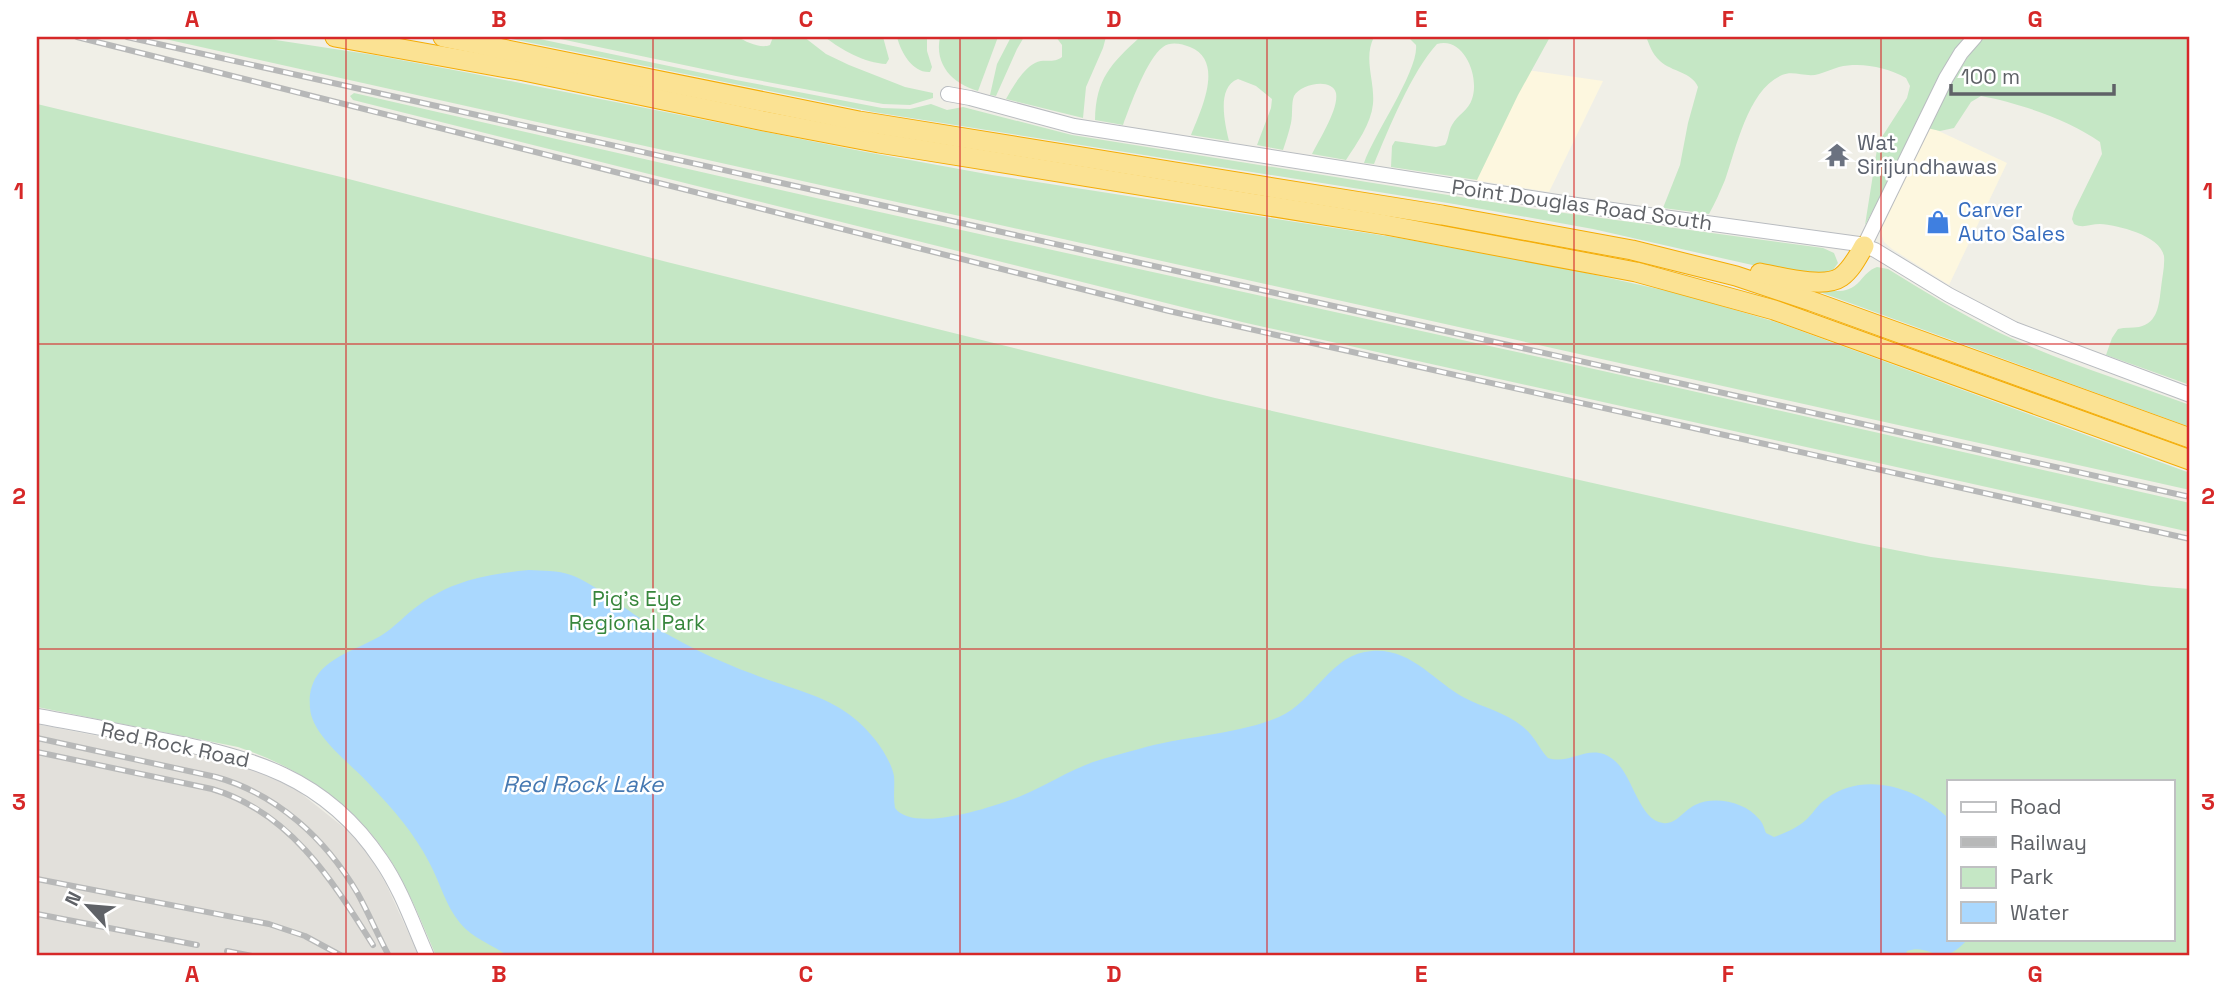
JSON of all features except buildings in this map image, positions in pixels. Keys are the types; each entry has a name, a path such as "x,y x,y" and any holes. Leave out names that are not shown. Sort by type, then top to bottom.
{"highway":[{"path":"335,37 465,45 859,121 1429,213 1777,277 1835,281 1845,274 1864,246"},
{"path":"443,37 465,45 879,143 1386,225 1646,274 1741,299 1796,317 2190,460"},
{"path":"1647,253 1736,276 1797,296 2190,438"}],"street":[{"path":"1864,246 1945,78 1975,37"},
{"name":"Point Douglas Road South","path":"947,94 1074,126 1583,206 1864,246 2014,329 2190,396"},
{"name":"Red Rock Road","path":"37,716 231,754 264,765 302,785 345,817 377,854 395,884 427,956"}],"shaded area":[{"path":"1527,70 1603,81 1549,192 1474,180"},
{"path":"1928,126 2007,163 1949,285 1892,249 1884,242 1881,233 1881,225"},
{"path":"37,724 229,762 270,776 298,791 347,830 368,853 386,884 419,956 37,956"}],"green space":[{"path":"156,37 256,37 374,55 866,152 992,175 1399,238 1573,270 1681,294 1779,323 2190,473 2190,490"},
{"path":"502,37 530,37 882,108 910,109 931,104 947,110 963,107 1072,135 1542,210 1823,248 1834,253 1838,263 1833,270 1823,273 1783,272 1593,229 1454,204 873,112"},
{"path":"551,37 738,37 762,46 770,45 773,37 804,37 826,54 849,65 905,87 933,93 933,98 910,105 883,104"},
{"path":"825,37 883,37 889,59 886,64 862,58"},
{"path":"897,37 927,37 927,51 932,67 930,72 913,65 904,55"},
{"path":"940,37 998,37 978,91 961,84 947,72 940,56"},
{"path":"1011,37 1024,37 996,96 990,95 997,64"},
{"path":"1056,37 1106,37 1086,87 1083,118 1006,99 1018,79 1031,66 1062,57 1062,45"},
{"path":"1140,37 1374,37 1369,53 1373,104 1369,119 1346,160 1312,154 1332,116 1336,100 1333,88 1316,84 1303,88 1294,96 1291,123 1283,150 1257,145 1272,99 1256,86 1238,79 1231,83 1224,98 1229,141 1191,135 1207,87 1206,63 1201,54 1190,47 1173,44 1163,47 1151,61 1123,125 1095,120 1102,82 1113,64"},
{"path":"1408,37 1550,37 1518,95 1477,180 1391,167 1392,146 1395,141 1436,147 1445,145 1452,125 1470,103 1474,90 1472,70 1462,52 1447,43 1437,44 1419,69 1401,101 1374,164 1364,163 1411,70 1416,45"},
{"path":"1646,37 1967,37 1865,225 1878,143 1907,98 1910,86 1906,78 1882,68 1865,65 1839,67 1814,75 1782,75 1770,82 1752,106 1725,180 1709,214 1663,208 1680,165 1698,87 1687,75 1660,61"},
{"path":"1983,37 2190,37 2190,385 2106,355 2118,329 2145,325 2154,317 2159,300 2164,256 2155,242 2137,232 2107,225 2074,224 2074,211 2102,154 2100,142 2043,113 1981,96 1971,102 1954,128 1940,131 1927,128 1952,81"},
{"path":"354,93 2190,503 2190,532 1242,322 353,100 350,96"},
{"name":"Pig's Eye Regional Park","path":"37,104 341,177 667,262 1215,398 1859,543 1931,557 2190,589 2190,956 436,956 393,864 363,824 306,778 238,747 37,707"},
{"path":"1877,267 1888,269 2000,333 2070,362 2190,405 2190,427 1817,291 1850,288"}],"water":[{"name":"Red Rock Lake","path":"529,570 571,575 699,651 832,704 855,719 884,753 894,776 895,808 905,815 919,818 955,816 975,811 1021,796 1099,760 1263,723 1279,717 1303,701 1345,660 1372,651 1399,655 1422,667 1465,698 1515,721 1531,734 1548,758 1557,760 1590,753 1606,755 1621,768 1648,814 1663,823 1676,820 1691,807 1703,802 1729,802 1753,813 1766,833 1774,837 1804,822 1821,803 1841,790 1874,784 1907,791 1937,808 1947,817 1947,940 1967,940 1949,954 1916,949 1907,951 1905,956 508,956 460,923 450,909 429,862 410,831 325,740 312,719 310,708 315,679 333,661 382,635 432,596 458,584"}],"railway":[{"path":"77,37 1169,311 2190,539"},
{"path":"127,37 2190,497"},
{"path":"37,738 216,777 238,785 279,807 298,821 331,855 358,894 389,956"},
{"path":"37,752 212,789 240,800 264,814 306,851 342,896 373,945"},
{"path":"37,879 269,924 305,936 342,956"},
{"path":"37,914 197,945"},
{"path":"227,951 252,956"}],"place":[{"name":"Wat Sirijundhawas","path":"1837,155"},
{"name":"Carver Auto Sales","path":"1938,222"}]}
